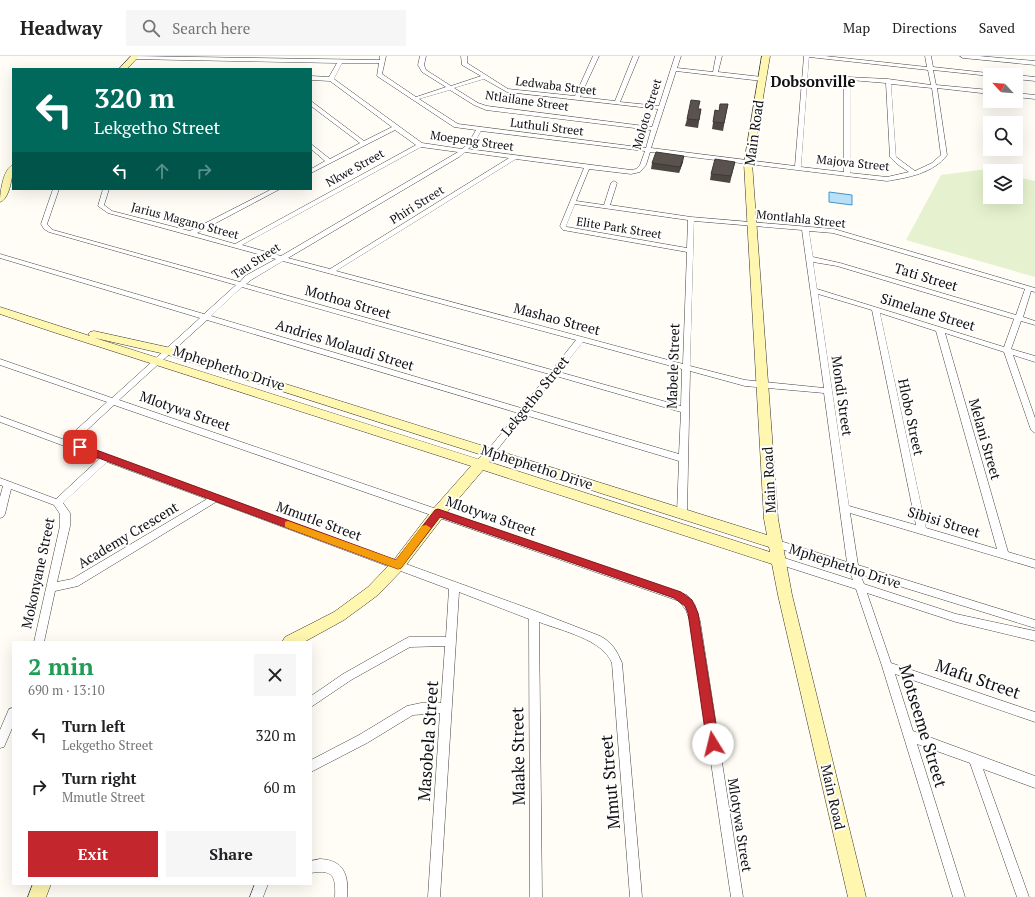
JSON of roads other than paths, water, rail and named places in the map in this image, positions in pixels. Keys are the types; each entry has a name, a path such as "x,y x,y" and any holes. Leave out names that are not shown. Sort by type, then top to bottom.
{"street":[{"name":"Ntlailane Street","path":"423,56 421,65 422,69 476,104 486,108 654,129"},
{"name":"Ledwaba Street","path":"464,56 464,64 507,90 660,108"},
{"path":"576,98 596,56"},
{"path":"617,103 636,56"},
{"name":"Moloto Street","path":"631,172 641,169 678,56"},
{"path":"715,74 719,56"},
{"name":"Main Road","path":"766,56 748,163 771,519 774,543 857,897"},
{"path":"798,168 809,56 983,74"},
{"name":"Majova Street","path":"748,163 887,179 914,172 937,163 944,155 928,56"},
{"path":"963,56 1035,63"},
{"path":"124,68 134,57 340,61 382,59"},
{"name":"Luthuli Street","path":"382,59 379,75 452,125 748,163"},
{"path":"312,78 331,79 340,61"},
{"path":"673,69 762,79"},
{"path":"414,99 484,77"},
{"path":"847,175 848,79 856,78 983,91"},
{"path":"1023,78 1035,79"},
{"name":"Moepeng Street","path":"331,79 420,144 514,158 631,172"},
{"path":"888,81 893,157 899,163 914,172"},
{"path":"1023,96 1035,97"},
{"path":"312,104 364,143"},
{"path":"312,170 396,127"},
{"name":"Tau Street","path":"67,442 239,285 464,151 479,129"},
{"name":"Nkwe Street","path":"236,246 420,144"},
{"path":"312,147 329,161"},
{"name":"Phiri Street","path":"331,271 514,158"},
{"name":"Elite Park Street","path":"587,167 563,226 568,231 689,250"},
{"path":"0,199 12,170"},
{"path":"606,206 614,183"},
{"name":"Mothoa Street","path":"56,190 44,226 47,229 239,285 685,410"},
{"name":"Jarius Magano Street","path":"106,190 101,206 105,210 281,259"},
{"path":"192,233 275,190"},
{"name":"Montlahla Street","path":"572,202 691,219 805,228 848,234 1032,289"},
{"name":"Mabele Street","path":"682,514 691,219"},
{"name":"Mondi Street","path":"805,228 853,567"},
{"name":"Andries Molaudi Street","path":"0,256 684,459"},
{"name":"Mashao Street","path":"281,259 687,366 745,383 828,391"},
{"name":"Tati Street","path":"810,259 838,264 1035,323"},
{"path":"1032,289 1018,318 1007,350 1035,430"},
{"name":"Simelane Street","path":"814,290 1035,359"},
{"name":"Hlobo Street","path":"875,309 922,530"},
{"name":"Mphephetho Drive","path":"0,310 54,329 156,360 956,618 1035,636"},
{"name":"Mphephetho Drive","path":"31,321 167,351 1035,624"},
{"name":"Melani Street","path":"940,330 1004,555"},
{"name":"Lekgetho Street","path":"292,641 351,608 373,591 398,565 438,513 481,465 581,339"},
{"name":"Mlotywa Street","path":"0,362 673,593 689,603 695,621 737,897"},
{"name":"Mmutle Street","path":"0,418 454,587 534,615 604,643 612,651 617,663"},
{"path":"57,503 106,457"},
{"path":"0,514 4,483"},
{"name":"Mokonyane Street","path":"4,483 57,503 65,513 66,517 39,641"},
{"name":"Academy Crescent","path":"51,588 74,583 216,498"},
{"name":"Sibisi Street","path":"845,508 1035,564"},
{"name":"Motseeme Street","path":"853,567 887,666 959,897"},
{"name":"Masobela Street","path":"434,897 454,587"},
{"name":"Maake Street","path":"534,615 536,897"},
{"path":"312,701 347,676 409,642 450,641"},
{"name":"Mmut Street","path":"617,663 636,897"},
{"name":"Mafu Street","path":"887,666 1035,717"},
{"path":"312,766 364,740 411,710 421,708 447,708"},
{"path":"0,743 12,715"},
{"path":"908,735 1035,782"},
{"path":"974,759 1023,897"},
{"path":"312,867 323,864 336,870 342,879 341,897"},
{"path":"37,897 42,885"},
{"path":"256,897 262,885"}],"water":[{"path":"829,192 852,195 852,205 829,202"}],"district":[{"name":"Dobsonville","path":"813,82"}]}
